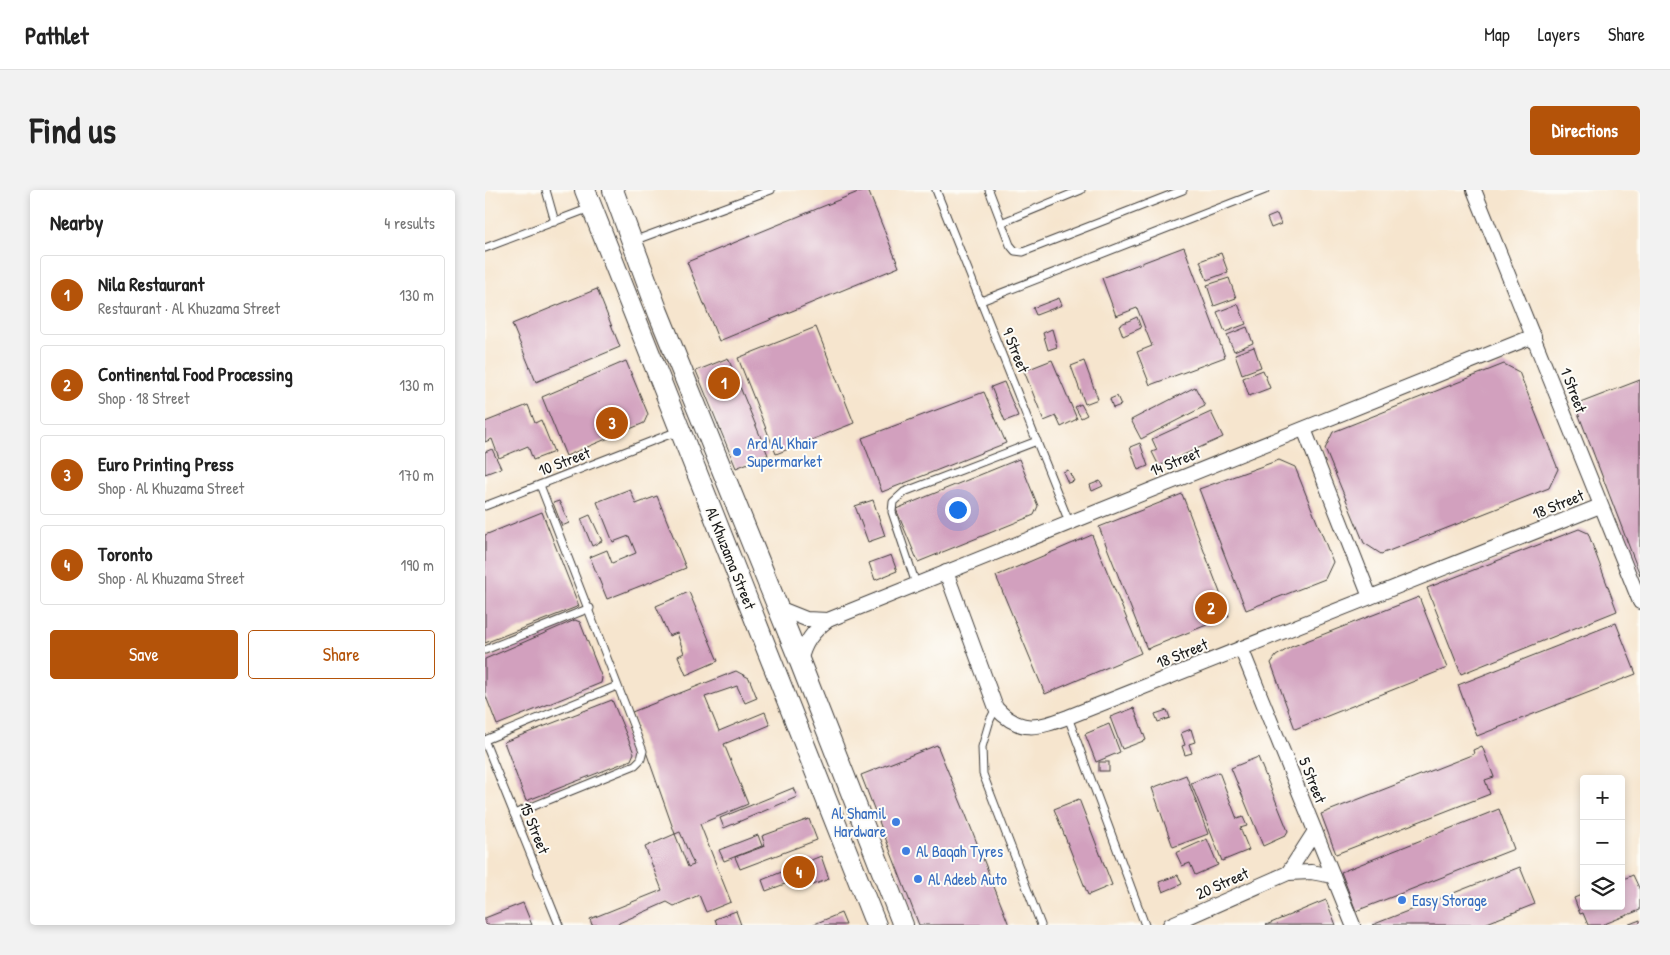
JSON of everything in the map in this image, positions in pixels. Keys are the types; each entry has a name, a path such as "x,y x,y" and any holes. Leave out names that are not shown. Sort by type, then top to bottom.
{"street":[{"name":"Al Khuzama Street","path":"613,190 658,312 776,607 800,662 903,925"},
{"name":"1 Street","path":"1474,190 1640,602"},
{"name":"Al Khuzama Street","path":"589,198 876,925"},
{"path":"634,313 642,308 651,312 676,372 686,380"},
{"name":"14 Street","path":"800,662 802,652 812,634 828,620 1534,336"},
{"path":"1304,429 1370,597"},
{"name":"18 Street","path":"996,708 1012,721 1031,727 1045,725 1600,506"},
{"path":"947,572 996,708"},
{"name":"14 Street","path":"776,607 806,619 828,620"},
{"name":"5 Street","path":"1241,648 1353,925"},
{"path":"1288,873 1315,831"},
{"name":"20 Street","path":"1170,925 1288,873 1311,872 1333,876"}],"lane":[{"path":"546,190 555,222"},
{"path":"632,241 771,190"},
{"name":"9 Street","path":"936,190 1069,522"},
{"path":"989,190 1010,245 1015,250 1023,252 1183,190"},
{"path":"1001,223 1081,190"},
{"path":"981,301 1265,190"},
{"path":"485,248 555,222 589,198"},
{"name":"10 Street","path":"485,506 680,430"},
{"path":"916,584 892,512 896,498 904,492 1037,441"},
{"path":"514,814 639,762 643,755 643,747 617,686 590,608 540,485"},
{"path":"485,650 590,608"},
{"path":"485,741 617,686"},
{"path":"996,708 990,720 982,747 983,774 1041,925"},
{"path":"1067,717 1145,925"},
{"name":"15 Street","path":"485,741 489,760 514,814 559,925"}],"building":[{"path":"863,190 868,190 899,267 719,341 687,262"},
{"path":"1277,214 1281,224 1271,228 1267,218"},
{"path":"1184,247 1225,357 1150,385 1137,352 1152,346 1137,308 1116,316 1102,278"},
{"path":"1221,253 1228,272 1207,280 1200,261"},
{"path":"1229,278 1236,298 1214,306 1207,285"},
{"path":"597,289 620,347 536,382 512,324"},
{"path":"1059,298 1062,305 1036,315 1033,308"},
{"path":"1238,304 1246,324 1225,332 1217,312"},
{"path":"1137,317 1141,328 1123,336 1119,325"},
{"path":"816,327 854,423 776,454 738,358"},
{"path":"1247,327 1253,343 1234,351 1227,335"},
{"path":"1052,329 1057,347 1048,350 1043,333"},
{"path":"1254,347 1261,367 1242,374 1235,354"},
{"path":"728,358 768,455 736,468 696,371"},
{"path":"1052,360 1077,419 1061,427 1056,416 1044,421 1024,371"},
{"path":"626,361 648,414 644,423 566,456 542,397"},
{"path":"1084,361 1098,399 1085,404 1071,366"},
{"path":"1504,364 1519,372 1558,469 1549,488 1381,554 1364,543 1325,449 1333,432"},
{"path":"1263,370 1270,388 1249,396 1243,378"},
{"path":"1640,380 1640,575 1575,405"},
{"path":"1004,382 1018,416 1005,421 991,387"},
{"path":"1195,387 1205,406 1141,439 1131,420"},
{"path":"984,392 1006,443 882,492 862,438"},
{"path":"1117,396 1121,405 1113,408 1110,399"},
{"path":"1081,404 1087,415 1081,418 1075,407"},
{"path":"528,405 535,423 541,420 554,452 533,460 528,446 499,458 492,439 485,442 485,422"},
{"path":"1211,412 1223,437 1159,466 1152,452 1157,450 1152,439"},
{"path":"1140,443 1148,466 1138,470 1130,447"},
{"path":"492,449 501,468 485,474 485,452"},
{"path":"1019,459 1038,506 1034,515 918,562 896,509"},
{"path":"1279,460 1295,467 1333,562 1325,579 1246,610 1199,489"},
{"path":"1068,470 1074,481 1068,483 1063,472"},
{"path":"1100,481 1103,486 1092,491 1090,485"},
{"path":"630,489 636,504 657,496 686,568 607,599 590,557 607,550 612,563 636,553 629,536 613,542 597,502"},
{"path":"1182,494 1229,616 1147,649 1099,527"},
{"path":"873,500 885,536 868,542 855,506"},
{"path":"559,501 569,523 562,526 553,503"},
{"path":"542,512 579,606 485,643 485,535"},
{"path":"590,515 602,541 592,546 581,519"},
{"path":"1579,529 1588,533 1617,611 1461,674 1427,588"},
{"path":"1092,535 1141,653 1045,694 996,576"},
{"path":"891,555 897,571 875,580 869,563"},
{"path":"689,592 718,661 686,675 678,656 684,653 677,633 669,636 656,606"},
{"path":"1419,597 1447,668 1295,729 1271,663 1276,656 1291,647"},
{"path":"575,620 580,622 602,678 601,683 497,725 485,694 485,659"},
{"path":"1616,623 1636,674 1477,736 1458,685"},
{"path":"736,671 749,678 757,698 745,703 737,686 705,697 719,731 765,712 770,725 724,744 748,804 700,824 731,902 706,912 699,895 674,906 667,902 618,925 592,925 590,919 662,890 645,847 675,834 632,712","holes":["680,832 694,865 688,867 675,834"]},
{"path":"612,700 634,753 631,760 526,801 504,742"},
{"path":"1134,708 1146,740 1122,749 1110,717"},
{"path":"1167,710 1170,718 1158,722 1155,714"},
{"path":"1109,724 1120,752 1096,762 1085,734"},
{"path":"1191,729 1195,742 1189,744 1192,753 1185,755 1182,746 1185,745 1181,733"},
{"path":"937,745 1009,925 919,925 861,775"},
{"path":"1482,746 1494,777 1485,780 1490,794 1336,854 1321,814 1474,754 1473,750"},
{"path":"1258,757 1288,831 1285,836 1263,846 1231,768"},
{"path":"1099,762 1109,762 1109,771 1099,771"},
{"path":"1219,772 1237,819 1243,817 1247,826 1240,828 1249,850 1222,861 1191,783"},
{"path":"1186,775 1208,834 1173,847 1152,788"},
{"path":"793,788 797,797 724,828 720,818"},
{"path":"1079,799 1112,885 1088,895 1054,809"},
{"path":"1499,809 1514,849 1356,911 1341,872"},
{"path":"809,819 817,840 740,869 735,857 765,846 762,836"},
{"path":"758,835 762,846 724,861 719,850"},
{"path":"1207,839 1218,865 1195,875 1190,863 1182,866 1176,853"},
{"path":"821,856 829,879 813,885 809,875 766,891 762,880"},
{"path":"1520,867 1535,904 1482,925 1372,925"},
{"path":"1178,875 1182,884 1163,892 1159,882"},
{"path":"1633,875 1640,890 1640,910 1602,925 1588,925 1583,913 1580,914 1574,898 1580,896 1580,910 1625,910 1625,878"},
{"path":"1326,900 1336,925 1266,925"},
{"path":"523,903 532,925 485,925 485,918"},
{"path":"736,911 741,925 717,925 715,919"},
{"path":"841,913 846,925 812,925"},
{"path":"1640,920 1640,925 1627,925"}],"place":[{"name":"Nila Restaurant","path":"724,383"},
{"name":"Euro Printing Press","path":"612,423"},
{"name":"Ard Al Khair Supermarket","path":"737,452"},
{"name":"Continental Food Processing","path":"1211,608"},
{"name":"Al Shamil Hardware","path":"896,822"},
{"name":"Al Baqah Tyres","path":"906,851"},
{"name":"Toronto","path":"799,872"},
{"name":"Al Adeeb Auto","path":"918,879"},
{"name":"Easy Storage","path":"1402,900"}]}
